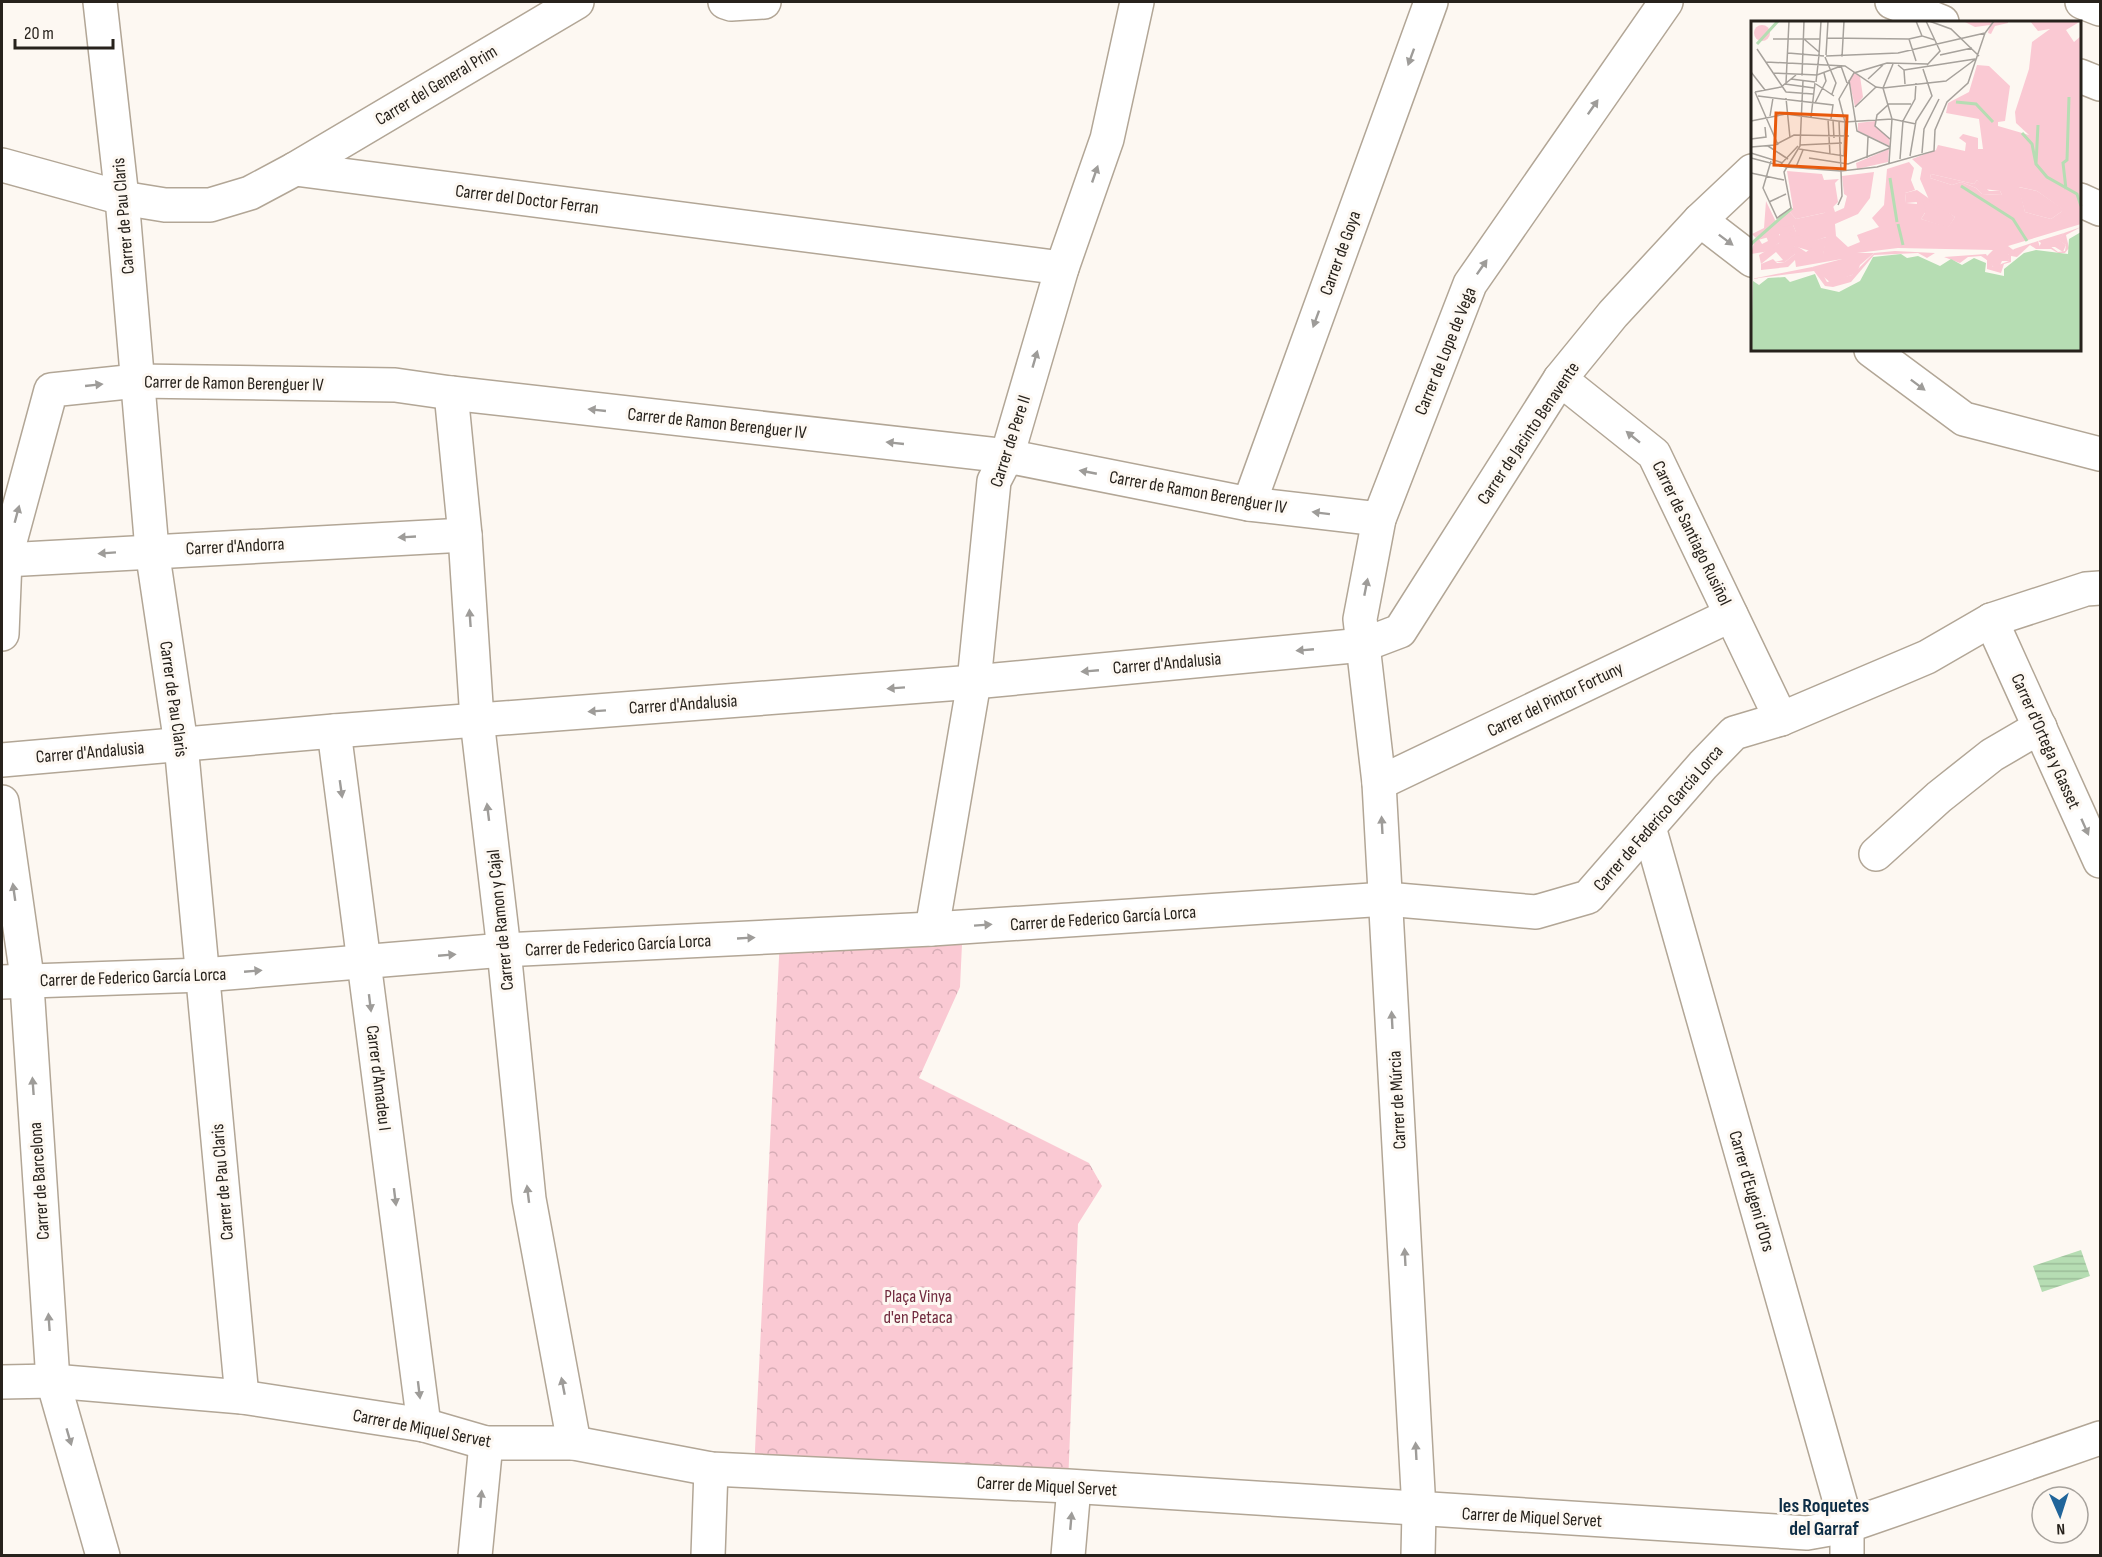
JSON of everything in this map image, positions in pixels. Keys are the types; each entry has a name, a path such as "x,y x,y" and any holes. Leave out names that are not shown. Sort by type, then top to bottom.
{"street":[{"name":"Carrer de Pau Claris","path":"100,2 122,198 152,550 181,744 242,1397"},
{"name":"Carrer del General Prim","path":"295,169 577,2"},
{"path":"725,2 731,4 764,2"},
{"name":"Carrer de Pere II","path":"932,929 974,682 994,481 1007,456 1062,268 1107,139 1137,2"},
{"name":"Carrer de Goya","path":"1249,504 1431,2"},
{"name":"Carrer de Lope de Vega","path":"1363,645 1360,619 1379,519 1470,285 1666,2"},
{"path":"2082,2 2100,9"},
{"path":"2081,77 2100,84"},
{"path":"2,165 122,198 165,205 210,205 250,193 295,169"},
{"name":"Carrer del Doctor Ferran","path":"295,169 1062,268"},
{"name":"Carrer de Jacinto Benavente","path":"1363,645 1400,631 1560,379 1613,314 1700,220 1751,172"},
{"path":"2081,201 2100,209"},
{"path":"1700,220 1751,259"},
{"path":"1872,351 1964,419 2100,454"},
{"name":"Carrer de Santiago Rusiñol","path":"1560,379 1654,454 1781,719"},
{"name":"Carrer de Ramon Berenguer IV","path":"5,560 51,390 137,381 395,385 1007,456 1249,504 1379,519"},
{"name":"Carrer de Ramon y Cajal","path":"451,393 465,534 477,720 504,951 528,1199 574,1443"},
{"name":"Carrer d'Andorra","path":"5,560 465,534"},
{"path":"2,634 5,560"},
{"name":"Carrer de Federico García Lorca","path":"14,981 203,975 504,951 932,929 1386,899 1536,912 1588,897 1734,733 1781,719 1927,657 1991,620 2086,589 2100,588"},
{"name":"Carrer del Pintor Fortuny","path":"1379,783 1731,615"},
{"name":"Carrer d'Ortega y Gasset","path":"1991,620 2100,861"},
{"name":"Carrer d'Andalusia","path":"2,760 334,731 974,682 1363,645"},
{"name":"Carrer de Múrcia","path":"1363,645 1379,783 1419,1510 1418,1556"},
{"path":"1876,854 1939,797 1992,755 2040,727"},
{"name":"Carrer d'Amadeu I","path":"334,731 424,1425"},
{"name":"Carrer de Barcelona","path":"2,802 14,981 53,1381 103,1556"},
{"name":"Carrer d'Eugeni d'Ors","path":"1649,827 1847,1541"},
{"name":"Carrer de Miquel Servet","path":"2,1382 53,1381 242,1397 424,1425 486,1443 574,1443 711,1469 1074,1487 1807,1533 1847,1541 2095,1441"},
{"path":"475,1556 486,1443"},
{"path":"708,1556 711,1469"},
{"path":"1068,1556 1074,1487"}],"green space":[{"name":"Plaça Vinya d'en Petaca","path":"780,937 962,944 960,987 919,1078 1089,1163 1102,1186 1078,1224 1068,1486 754,1471"}],"shaded area":[{"path":"2081,1250 2090,1276 2042,1292 2033,1266"}],"district":[{"name":"les Roquetes del Garraf","path":"1824,1516"}]}
